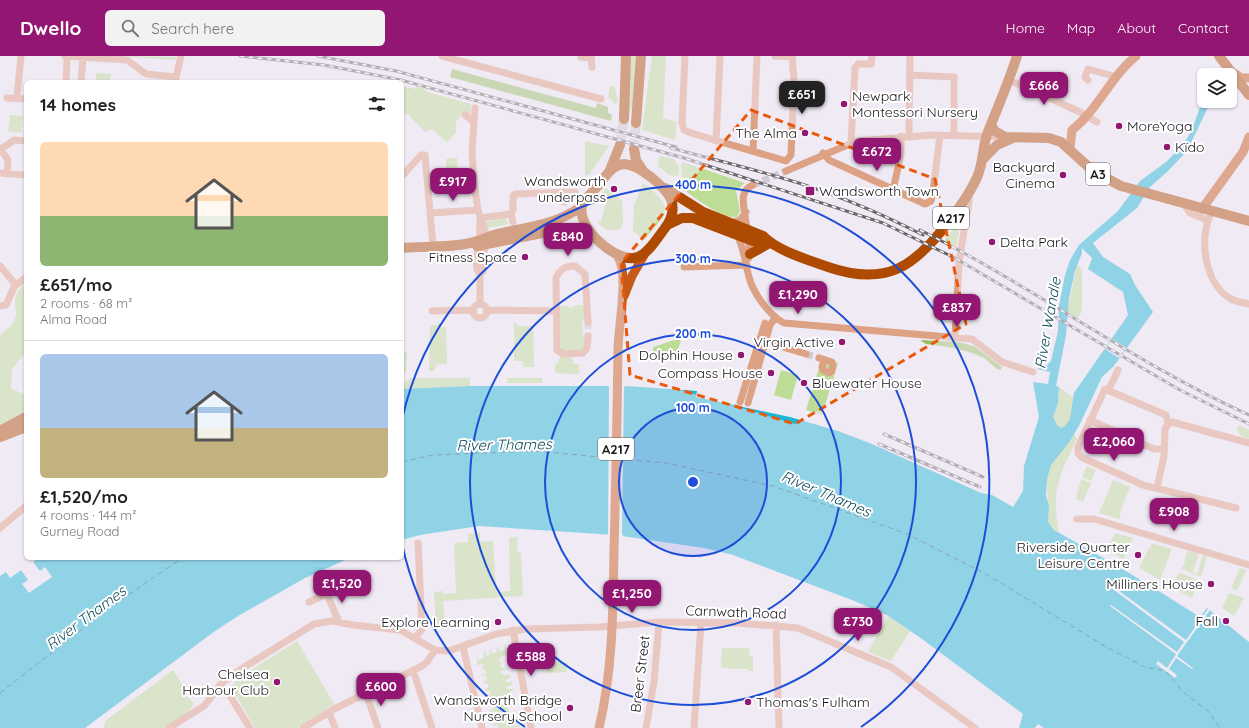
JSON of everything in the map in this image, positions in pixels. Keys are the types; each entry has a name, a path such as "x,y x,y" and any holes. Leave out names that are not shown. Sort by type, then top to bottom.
{"highway":[{"path":"620,56 625,104"},
{"path":"624,119 626,56"},
{"path":"636,123 641,56"},
{"path":"1009,137 995,131 991,125 1013,82 1015,56"},
{"path":"1219,56 1228,68"},
{"path":"1237,78 1248,90"},
{"name":"A217","path":"983,159 982,153 991,125"},
{"name":"A217","path":"666,226 675,220 689,217 698,219 737,235 763,236 770,243 840,271 865,275 884,273 905,265 918,257 933,242 969,194 983,159 997,145 1009,137"},
{"name":"A3","path":"1009,137 1049,138 1061,142 1070,148 1086,165 1102,177 1132,189 1184,204 1207,214 1249,221"},
{"path":"609,172 620,145"},
{"path":"634,148 638,164 646,174"},
{"name":"A217","path":"665,188 669,194 672,206 671,218 641,256 626,258 617,254 595,238 585,224 582,206 609,172 618,165 624,164 637,168 703,212 731,223 749,235"},
{"path":"482,242 564,218 582,206"},
{"path":"404,248 458,245 567,229 578,230 595,238"},
{"path":"748,261 770,243"},
{"path":"0,431 24,418"},
{"path":"0,437 24,428"}],"main road":[{"path":"1070,148 1072,130 1088,116 1117,77 1136,56"},
{"path":"1237,75 1241,78 1249,78"},
{"path":"1207,214 1247,149 1249,137"},
{"name":"A217","path":"623,299 632,276 647,250"},
{"name":"A217","path":"599,728 605,704 610,664 612,626 618,338 623,299 622,264 617,254"}],"street":[{"path":"17,98 21,56"},
{"path":"66,80 66,56 127,60 151,79 176,80 181,56"},
{"path":"442,56 602,99"},
{"path":"581,56 591,57 592,67"},
{"path":"685,56 682,123 685,131 786,162 791,157 792,57 775,56"},
{"path":"716,141 720,56"},
{"path":"753,151 757,56"},
{"path":"893,190 905,136 910,56"},
{"path":"81,80 83,57"},
{"path":"851,142 855,68 858,64 869,65 872,59"},
{"path":"1088,80 1085,77 1088,69 1117,77"},
{"path":"910,75 954,77 954,135"},
{"path":"1047,97 1056,79 1065,84"},
{"path":"1013,82 1088,116 1097,122"},
{"path":"585,104 587,95"},
{"path":"7,98 24,99"},
{"path":"475,108 472,151 478,210 486,231 482,242 477,271 480,275 480,304"},
{"path":"465,115 474,122"},
{"path":"968,135 981,132 991,125"},
{"path":"823,153 829,160 922,204 929,203 933,192 940,135"},
{"path":"786,171 823,153 851,142 905,136 968,135 1009,137"},
{"path":"24,141 14,140 0,149 8,160 3,174 24,175"},
{"path":"404,174 421,155 425,155 433,246"},
{"path":"752,186 743,195 749,235 748,261 751,284 776,318 789,324 972,339 1002,362 1032,372"},
{"path":"564,192 564,202"},
{"path":"513,222 511,214 513,210 514,194 575,192"},
{"path":"955,337 959,262 968,214 969,194"},
{"path":"430,213 478,210"},
{"path":"731,223 740,220 746,212"},
{"path":"480,218 511,214"},
{"path":"1207,214 1204,238 1208,265 1219,288 1231,298 1249,304"},
{"path":"737,235 748,261"},
{"path":"684,267 748,261"},
{"path":"0,266 16,285"},
{"path":"588,322 586,277 582,270 575,266 565,268 557,276 556,348 558,352 563,354 583,353 587,348 588,336"},
{"path":"0,306 6,305 16,285 24,279"},
{"path":"480,304 485,306 487,310"},
{"path":"473,310 475,306 480,304"},
{"path":"473,310 474,314 480,318 485,315 487,310"},
{"path":"432,311 473,310"},
{"path":"487,310 556,311"},
{"path":"749,399 770,325 776,318"},
{"path":"740,402 765,323"},
{"path":"765,342 773,344"},
{"path":"786,348 806,354"},
{"path":"1118,370 1090,420 1077,450 1081,457 1134,482 1236,508"},
{"path":"1107,389 1166,415 1167,420"},
{"path":"1090,420 1154,448 1164,449"},
{"path":"1157,488 1164,449 1165,429 1168,424 1172,422 1249,443"},
{"path":"0,528 24,508"},
{"path":"1076,519 1093,519 1249,565"},
{"path":"415,638 422,629 418,543"},
{"path":"309,602 337,589"},
{"path":"327,594 339,622"},
{"path":"169,728 204,706 219,686 246,666 314,624 326,621 400,630 436,650 427,662 329,712 303,728"},
{"name":"Carnwath Road","path":"436,650 453,651 488,637 513,630 612,626 659,622 776,625 798,628 900,672 974,728"},
{"name":"Breer Street","path":"646,728 654,682 659,622"},
{"path":"694,728 701,623"},
{"path":"776,625 779,728"},
{"path":"513,630 531,728"},
{"path":"463,647 482,728"},
{"path":"413,670 432,728"},
{"path":"219,686 230,696 250,728"},
{"path":"366,693 378,728"},
{"path":"329,712 335,728"}],"highlighted area":[{"path":"751,110 935,179 966,324 795,424 630,375 621,263"}],"green space":[{"path":"118,56 176,57 175,60"},
{"path":"631,56 638,56 634,107 628,111"},
{"path":"652,56 666,56 663,118 677,122 675,140 642,130"},
{"path":"452,69 596,108 597,103 608,107 608,113 612,115 611,121 450,77"},
{"path":"96,73 111,74 110,80 96,80"},
{"path":"404,86 416,89 416,86 425,89 427,92 471,104 470,115 463,113 456,122 456,132 447,142 432,129 425,132 408,114 404,114"},
{"path":"608,86 615,87 618,103 614,103 608,97 610,87"},
{"path":"10,115 23,116 21,133 8,131"},
{"path":"585,141 609,146 589,175 585,175"},
{"path":"659,156 674,159 679,168 678,176 669,175 658,166"},
{"path":"457,158 458,177 447,178 446,159"},
{"path":"683,162 745,183 736,191 740,211 737,217 732,217 718,212 703,204 686,191 683,187 681,165"},
{"path":"643,183 660,199 665,210 659,223 644,240 633,231 634,205"},
{"path":"606,188 622,201 623,223 619,230 606,230 597,222 601,221 606,203 602,193"},
{"path":"505,218 508,224 487,228 486,222"},
{"path":"960,218 961,219 956,248 945,241"},
{"path":"1077,265 1082,269 1082,311 1078,318 1067,312"},
{"path":"24,285 24,354 12,369 11,389 24,395 24,412 0,426 0,335 10,327 14,321 16,316 15,299 20,289"},
{"path":"577,305 584,305 585,321 582,321 583,337 585,337 583,350 561,351 558,306 571,308"},
{"path":"438,323 441,323 441,327 446,327 447,364 437,364 434,371 429,371 430,325 438,325"},
{"path":"514,323 517,323 517,326 533,326 534,367 523,367 523,361 514,361"},
{"path":"677,339 681,341 677,351 653,353 653,347"},
{"path":"921,341 958,342 974,346 1002,367 1001,370 997,369 984,358 972,353 954,348 926,344"},
{"path":"404,351 407,352 406,372 404,374"},
{"path":"562,356 570,356 573,360 573,364 579,364 579,374 555,373 555,364 558,364 559,359"},
{"path":"822,358 838,363 822,415 806,410"},
{"path":"781,370 798,375 791,400 774,395"},
{"path":"410,378 470,378 470,386 404,389 404,383"},
{"path":"507,378 542,378 542,383 507,383"},
{"path":"1059,387 1074,398 1073,411 1070,420 1061,428 1057,425 1053,417 1058,403"},
{"path":"1239,425 1249,430 1249,439 1240,435 1237,429"},
{"path":"1074,434 1077,439 1061,473 1056,494 1059,533 1048,522 1047,479 1051,464"},
{"path":"1087,466 1096,470 1091,481 1082,477"},
{"path":"1081,479 1091,483 1083,502 1076,499"},
{"path":"1113,480 1130,487 1119,519 1099,513"},
{"path":"480,533 480,542 493,541 496,592 510,591 509,538 518,537 517,552 521,553 523,596 443,601 445,624 436,625 434,592 443,591 443,594 456,593 454,545 455,543 468,542 468,534"},
{"path":"1115,533 1133,538 1123,559 1107,549"},
{"path":"1151,543 1172,549 1160,580 1139,568 1149,549 1151,548"},
{"path":"1187,551 1199,554 1193,572 1197,574 1203,555 1207,556 1201,577 1181,569 1184,565"},
{"path":"1240,568 1246,570 1237,591 1231,588"},
{"path":"1179,572 1199,581 1192,598 1172,587"},
{"path":"1229,593 1244,598 1234,616 1222,608"},
{"path":"888,616 910,631 891,661 868,652"},
{"name":"Chelsea Harbour Club","path":"297,641 334,704 297,728 255,728 231,687 240,677"},
{"path":"510,643 513,653 503,656 499,660 500,662 507,661 500,663 501,667 509,669 501,671 501,674 510,675 511,677 506,680 506,682 512,682 512,685 507,687 507,689 513,689 513,691 509,692 510,697 514,697 510,703 516,705 508,706 510,715 514,719 518,718 518,720 514,722 514,725 519,725 520,727 499,728 497,725 494,726 493,724 497,722 497,719 492,719 491,717 496,714 494,711 490,712 490,710 493,709 493,705 488,705 488,703 492,702 492,698 487,698 486,696 490,695 490,691 485,691 489,684 483,684 487,678 485,675 482,676 481,674 485,674 485,669 480,667 483,667 484,664 476,665 478,662 476,655 479,660 484,657 483,652 485,651 486,656 490,654 489,650 491,649 492,653 497,653 496,647 498,647 500,651 505,650 504,645 507,649 511,648"},
{"path":"722,648 749,648 749,654 753,658 753,671 749,671 747,669 721,667"},
{"path":"547,662 567,662 567,672 547,673"},
{"path":"173,670 184,687 187,697 194,703 187,714 165,728 104,728 105,721"}],"water":[{"name":"River Thames","path":"1200,108 1208,108 1187,151 1150,187 1137,208 1093,243 1103,257 1130,274 1135,285 1153,312 1113,367 1102,377 1080,424 1070,441 1051,465 1047,479 1046,496 1049,506 1048,522 1054,530 1164,594 1200,617 1207,608 1249,642 1249,728 1044,728 1038,724 1035,728 1019,728 1023,714 887,615 852,600 733,555 704,548 615,535 479,526 420,535 404,539 404,389 470,386 608,386 610,388 627,386 697,391 696,397 790,417 838,431 872,444 981,493 992,495 1013,507 1023,491 1024,466 1039,417 1033,382 1048,384 1050,372 1037,369 1046,366 1051,361 1058,331 1059,306 1065,275 1070,260 1079,245 1118,211 1140,181 1166,162 1182,146 1191,132","holes":["1082,248 1092,258 1088,269 1123,292 1128,315 1074,393 1070,419 1065,426 1061,428 1057,425 1053,417 1058,403 1059,387 1056,386 1066,335 1069,298 1075,271 1082,253"]},
{"name":"River Thames","path":"36,560 346,560 305,578 238,616 215,631 85,728 0,728 0,576 6,572 10,578"}],"pier":[{"path":"1112,339 1126,347 1119,358 1105,349"},
{"path":"609,384 611,386 627,385 624,387 622,539 606,537 608,533"},
{"path":"33,562 40,571 45,567 52,577 29,593 22,584 28,580 21,570"},
{"path":"1111,585 1186,640 1208,609 1210,610 1177,656 1193,668 1192,669 1176,658 1169,669 1177,675 1175,678 1156,664 1158,661 1167,668 1176,654 1110,606 1111,605 1177,652 1184,642 1110,587"}],"ferry route":[{"path":"404,462 433,455 535,451 612,458"},
{"path":"619,459 666,463 773,486 907,534 984,573 1108,648 1145,667 1166,671 1183,692 1208,711 1220,728"},
{"path":"0,693 108,609 179,560"}],"tunnel":[{"path":"620,145 624,119"},
{"path":"634,149 636,123"},
{"path":"753,185 786,171"},
{"path":"588,322 588,336"},
{"path":"773,344 786,348"},
{"path":"806,354 819,358"}],"railway":[{"path":"240,56 324,65 401,80"},
{"path":"318,56 396,71 676,147"},
{"path":"404,81 684,158 883,223 953,257 1180,390 1249,424"},
{"path":"671,148 768,174 836,196 889,218 923,235"},
{"path":"920,230 1003,275 1165,372 1249,415"},
{"path":"884,434 983,477"},
{"path":"879,444 980,487"}],"place":[{"name":"Newpark Montessori Nursery","path":"844,104"},
{"name":"MoreYoga","path":"1119,126"},
{"name":"The Alma","path":"805,133"},
{"name":"Kïdo","path":"1167,147"},
{"name":"Backyard Cinema","path":"1063,175"},
{"name":"Wandsworth underpass","path":"614,189"},
{"name":"Wandsworth Town","path":"810,191"},
{"name":"Delta Park","path":"992,242"},
{"name":"Fitness Space","path":"525,257"},
{"name":"Virgin Active","path":"842,342"},
{"name":"Dolphin House","path":"741,355"},
{"name":"Compass House","path":"771,373"},
{"name":"Bluewater House","path":"804,383"},
{"name":"Riverside Quarter Leisure Centre","path":"1138,555"},
{"name":"Milliners House","path":"1211,584"},
{"name":"Fall","path":"1226,621"},
{"name":"Explore Learning","path":"498,622"},
{"name":"Chelsea Harbour Club","path":"277,682"},
{"name":"Thomas's Fulham","path":"748,702"},
{"name":"Wandsworth Bridge Nursery School","path":"570,708"}],"water label":[{"name":"River Wandle","path":"1048,323"}]}
